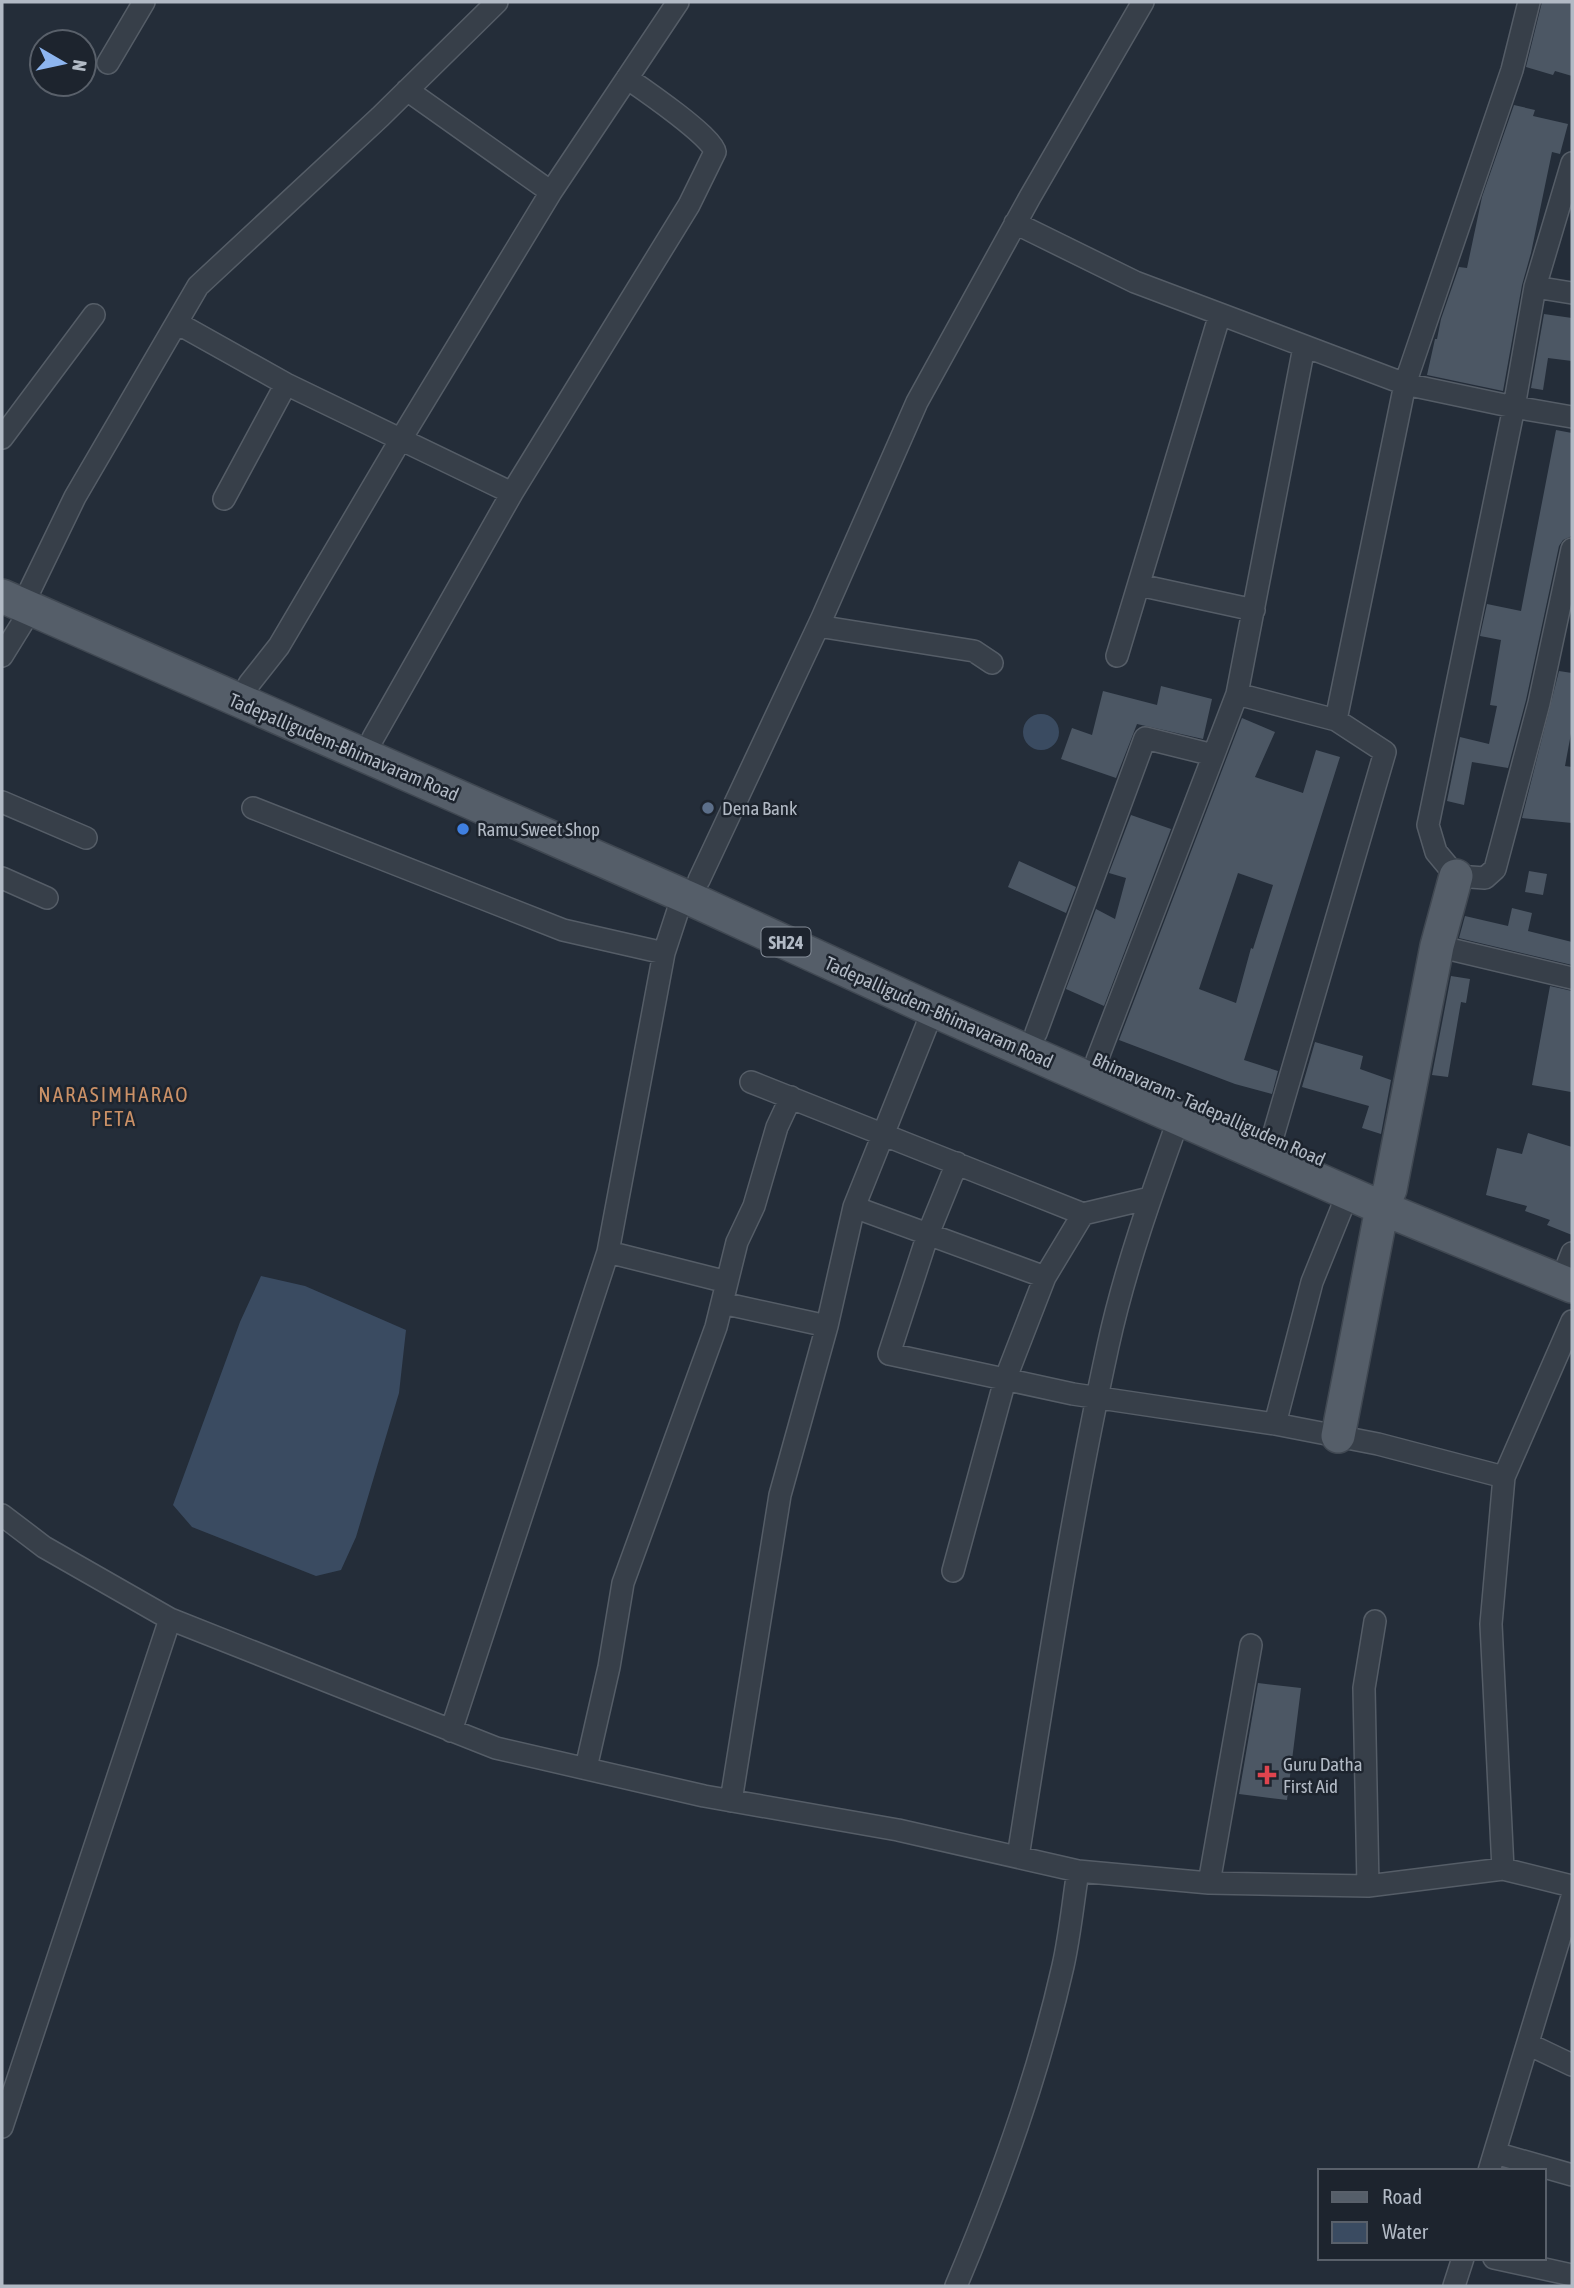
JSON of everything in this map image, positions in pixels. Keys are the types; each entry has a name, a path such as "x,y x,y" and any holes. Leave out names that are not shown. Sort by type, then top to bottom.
{"main road":[{"name":"Bhimavaram - Tadepalligudem Road","path":"16,593 249,684 373,737 691,887 1273,1136 1319,1169 1386,1199"},
{"name":"Tadepalligudem-Bhimavaram Road","path":"16,593 691,887 933,1010 1179,1118 1319,1169 1348,1193 1386,1199 1569,1269"},
{"path":"1338,1436 1437,946 1456,876"}],"street":[{"path":"108,63 144,2"},
{"path":"2,656 16,593 198,286 497,2"},
{"path":"249,684 279,646 551,192 678,2"},
{"path":"452,1731 608,1252 664,953 691,887 822,618 917,402 1143,2"},
{"path":"1336,720 1405,384 1512,70 1529,2"},
{"path":"373,737 512,493 689,205 715,152 714,146 700,133 627,78"},
{"path":"407,90 551,192"},
{"path":"1572,163 1535,286 1514,408 1428,825 1436,852 1456,876 1485,878 1495,869 1539,703 1572,549"},
{"path":"1016,223 1135,282 1405,384 1572,418"},
{"path":"1535,286 1572,293"},
{"path":"1117,656 1220,314"},
{"path":"2,438 94,315"},
{"path":"177,323 286,384 512,493"},
{"path":"1097,1060 1237,694 1304,347"},
{"path":"224,499 286,384"},
{"path":"1139,585 1254,610"},
{"path":"822,618 824,627 974,651 992,663"},
{"path":"1237,694 1336,720 1385,752 1273,1136"},
{"path":"1036,1033 1145,738 1213,755"},
{"path":"2,802 86,838"},
{"path":"253,808 563,930 664,953"},
{"path":"2,878 47,898"},
{"path":"1437,946 1572,978"},
{"path":"731,1801 780,1496 827,1326 854,1207 933,1010"},
{"path":"751,1082 1083,1214 1150,1198"},
{"path":"586,1768 609,1667 623,1583 716,1327 737,1242 754,1206 777,1127 791,1097"},
{"path":"1018,1857 1064,1568 1109,1345 1150,1198 1179,1118"},
{"path":"957,1163 928,1234 889,1354 1073,1394 1338,1436 1504,1477"},
{"path":"1275,1424 1312,1282 1348,1193"},
{"path":"854,1207 1045,1277"},
{"path":"953,1571 1005,1380 1045,1277 1083,1214"},
{"path":"608,1252 727,1282"},
{"path":"722,1303 827,1326"},
{"path":"1503,1869 1491,1624 1504,1477 1572,1321"},
{"path":"2,1514 44,1547 170,1619 496,1748 731,1801 898,1830 1077,1871 1209,1882 1368,1886 1503,1869 1572,1886"},
{"path":"2,2127 170,1619"},
{"path":"1368,1886 1364,1688 1375,1620"},
{"path":"1209,1882 1251,1645"},
{"path":"956,2286 1026,2106 1064,1965 1077,1871"},
{"path":"1535,2169 1492,2162 1572,1897"},
{"path":"1528,2044 1572,2065"},
{"path":"1546,2171 1572,2175"},
{"path":"1454,2286 1462,2260"},
{"path":"1503,2260 1572,2275"}],"water":[{"path":"1041,714 1054,719 1059,732 1054,745 1041,750 1028,745 1023,732 1028,719"},
{"path":"261,1276 305,1286 406,1330 399,1393 356,1537 341,1570 316,1576 192,1527 173,1505 240,1322"}],"building":[{"path":"1542,2 1572,2 1572,76 1555,71 1553,75 1526,67"},
{"path":"1514,105 1535,110 1533,116 1568,124 1560,154 1552,152 1522,285 1503,391 1427,375 1435,339 1459,267 1467,268 1482,197"},
{"path":"1544,314 1572,318 1572,361 1548,358 1543,390 1531,388"},
{"path":"1556,430 1572,433 1572,536 1563,540 1559,546 1526,700 1508,768 1472,762 1464,805 1447,801 1460,737 1489,744 1497,706 1490,705 1501,640 1480,636 1487,604 1521,611"},
{"path":"1559,671 1572,673 1572,728 1565,766 1572,767 1572,823 1522,818"},
{"path":"1161,686 1212,699 1203,739 1137,724 1116,778 1061,759 1072,728 1092,735 1103,691 1157,705"},
{"path":"1242,718 1275,732 1255,777 1303,793 1316,750 1340,757 1244,1060 1278,1071 1272,1094 1235,1084 1119,1040","holes":["1238,873 1273,885 1253,949 1251,948 1236,1003 1199,989"]},
{"path":"1131,815 1171,829 1104,1006 1066,989 1096,909 1115,919 1126,878 1109,873"},
{"path":"1019,861 1076,887 1066,913 1008,887"},
{"path":"1529,871 1547,874 1543,895 1525,892"},
{"path":"1512,908 1532,913 1528,931 1572,942 1572,965 1459,938 1465,916 1508,926"},
{"path":"1451,976 1470,979 1466,1003 1461,1002 1448,1077 1432,1075"},
{"path":"1550,986 1572,991 1571,1092 1532,1085"},
{"path":"1315,1042 1363,1056 1360,1069 1391,1080 1381,1134 1362,1128 1369,1106 1302,1087"},
{"path":"1528,1133 1572,1147 1572,1235 1547,1225 1550,1220 1525,1211 1527,1206 1486,1195 1497,1148 1522,1154"},
{"path":"1258,1683 1301,1688 1287,1800 1239,1794"}],"place":[{"name":"Dena Bank","path":"708,808"},
{"name":"Ramu Sweet Shop","path":"463,829"},
{"name":"Guru Datha First Aid","path":"1267,1775"}],"district":[{"name":"NARASIMHARAO PETA","path":"114,1106"}]}
